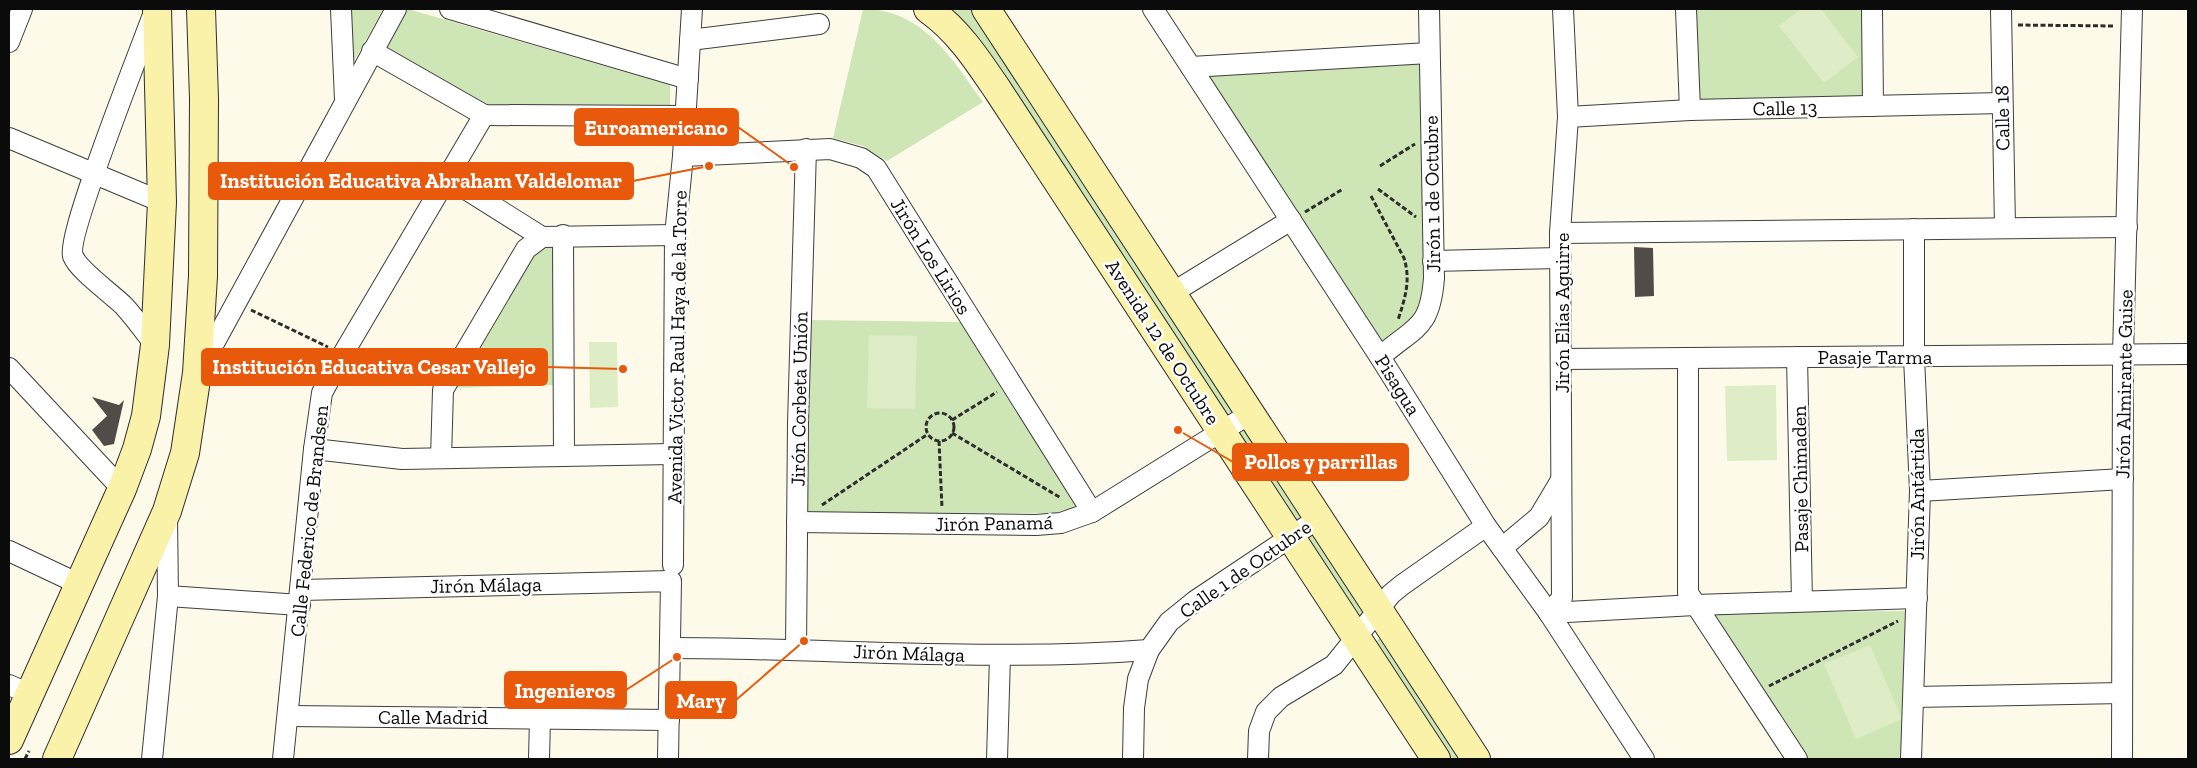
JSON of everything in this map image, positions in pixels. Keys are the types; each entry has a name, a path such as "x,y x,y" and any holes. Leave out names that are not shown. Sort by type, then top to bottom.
{"main road":[{"path":"9,740 19,689 79,584 122,489 137,449 146,416 155,344 162,202 156,9"},
{"path":"57,759 166,511 185,453 197,374 203,276 204,98 200,9"},
{"name":"Avenida 12 de Octubre","path":"928,9 943,20 965,43 1436,759"},
{"name":"Avenida 12 de Octubre","path":"986,9 1476,759"}],"street":[{"path":"9,42 22,9"},
{"path":"155,344 124,306 84,270 73,256 73,241 94,174 156,9"},
{"path":"341,9 344,100"},
{"path":"197,374 344,100 396,9"},
{"path":"450,9 688,79"},
{"name":"Avenida Victor Raul Haya de la Torre","path":"668,759 672,573 675,235 683,156 692,9"},
{"name":"Pisagua","path":"1153,9 1290,220 1384,353 1486,526 1549,613 1644,759"},
{"name":"Jirón 1 de Octubre","path":"1384,353 1421,326 1432,304 1433,229 1429,9"},
{"name":"Jirón Elías Aguirre","path":"1549,613 1562,598 1561,480 1563,459 1560,233 1568,117 1563,9"},
{"path":"1686,9 1690,110"},
{"path":"1872,9 1873,106"},
{"name":"Calle 18","path":"2001,17 2005,228"},
{"name":"Jirón Almirante Guise","path":"2122,759 2123,355 2132,18"},
{"path":"690,40 819,24"},
{"path":"372,51 484,115 686,116"},
{"path":"1191,67 1429,53"},
{"name":"Calle 13","path":"1568,117 1690,110 2002,103"},
{"name":"Calle Federico de Brandsen","path":"283,759 301,598 314,449 322,393 342,354 484,115"},
{"path":"9,138 162,202"},
{"name":"Jirón Los Lirios","path":"683,156 806,149 845,152 861,158 876,168 1090,513"},
{"name":"Jirón Corbeta Unión","path":"796,650 797,522 806,149"},
{"path":"448,178 542,237"},
{"path":"1172,293 1290,220"},
{"path":"1560,233 2127,227"},
{"name":"Jirón Antártida","path":"1911,759 1920,491 1914,356 1914,229"},
{"path":"441,458 443,390 526,249 542,237 563,235 675,235"},
{"path":"563,235 564,456"},
{"path":"1433,261 1561,258"},
{"name":"Pasaje Tarma","path":"1562,359 2188,354"},
{"name":"Pasaje Chimaden","path":"1797,357 1802,602"},
{"path":"1688,358 1688,593 1797,759"},
{"path":"9,368 122,489"},
{"name":"Jirón Panamá","path":"797,522 1036,525 1061,523 1090,513 1251,413"},
{"path":"314,449 402,459 672,454"},
{"path":"1920,491 2123,479"},
{"path":"1502,548 1538,517 1561,480"},
{"path":"152,759 168,596 166,511"},
{"name":"Calle 1 de Octubre","path":"1133,759 1134,708 1138,679 1149,650 1169,622 1195,601 1319,518"},
{"path":"1258,759 1259,731 1266,712 1281,697 1334,665 1391,594 1486,526"},
{"path":"9,551 79,584"},
{"name":"Jirón Málaga","path":"168,596 301,598 672,573"},
{"path":"1549,613 1695,605 1802,602 1916,605"},
{"name":"Jirón Málaga","path":"670,648 1000,656 1084,655 1149,650"},
{"path":"997,759 1000,656"},
{"path":"1914,697 2122,693"},
{"name":"Calle Madrid","path":"288,716 669,720"},
{"path":"539,759 540,718"}],"path":[{"path":"2001,17 2132,18"},
{"path":"1380,166 1431,135"},
{"path":"1290,220 1343,189"},
{"path":"1378,189 1433,229"},
{"path":"1371,196 1404,258 1409,278 1407,292 1384,353"},
{"path":"235,303 342,354"},
{"path":"952,420 1010,384"},
{"path":"943,413 952,420 952,433 947,439 939,441 928,434 926,425 934,414 943,413"},
{"path":"952,433 1090,513"},
{"path":"797,522 928,434"},
{"path":"939,441 942,524"},
{"path":"1754,694 1916,605"}],"green space":[{"path":"351,9 383,9 353,63"},
{"path":"401,9 408,9 670,85 670,111 481,108 380,50"},
{"path":"863,9 884,11 903,17 919,27 934,39 960,69 983,102 887,161 863,146 833,138"},
{"path":"948,9 975,9 1236,413 1228,417 977,37"},
{"path":"1696,9 1864,9 1865,98 1698,105"},
{"path":"1801,9 1821,9 1858,57 1824,83 1779,26"},
{"path":"1423,61 1426,301 1390,344 1377,341 1210,80 1212,71"},
{"path":"555,246 555,385 455,388 536,249"},
{"path":"806,320 961,322 1075,497 1076,506 1064,513 807,514"},
{"path":"869,335 917,336 915,409 867,408"},
{"path":"589,342 617,342 618,407 590,408"},
{"path":"1776,385 1777,460 1727,461 1725,386"},
{"path":"1238,428 1245,429 1303,516 1303,522 1296,522 1237,436"},
{"path":"1314,534 1364,611 1360,618 1356,617 1306,537"},
{"path":"1906,611 1901,759 1808,759 1711,613"},
{"path":"1379,638 1382,639 1461,759 1451,759 1375,643"},
{"path":"1870,645 1902,719 1856,739 1824,664"}],"building":[{"path":"1634,247 1653,248 1654,296 1635,297"},
{"path":"92,397 119,405 124,400 114,444 104,446 92,430 107,416"}],"place":[{"name":"Institución Educativa Abraham Valdelomar","path":"709,166"},
{"name":"Euroamericano","path":"794,167"},
{"name":"Institución Educativa Cesar Vallejo","path":"623,369"},
{"name":"Pollos y parrillas","path":"1178,430"},
{"name":"Mary","path":"804,641"},
{"name":"Ingenieros","path":"677,657"}]}
